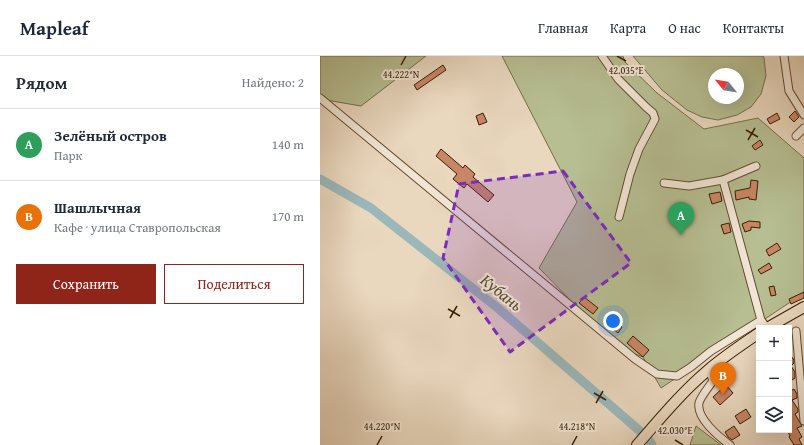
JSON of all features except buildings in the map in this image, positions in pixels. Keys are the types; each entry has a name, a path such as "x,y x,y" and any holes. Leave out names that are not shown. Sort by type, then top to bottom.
{"highway":[{"path":"765,325 804,307"},
{"path":"783,325 804,313"},
{"path":"644,445 706,371 756,335"},
{"path":"636,445 684,396 731,359 756,342"}],"street":[{"path":"602,56 618,79 646,108 653,113 656,119 640,149 630,174 619,217"},
{"path":"784,56 789,91 804,115"},
{"path":"320,98 635,359 657,374 677,376 718,347 756,329"},
{"path":"796,136 804,128"},
{"path":"664,183 690,186 723,180 756,166"},
{"path":"723,180 765,325"},
{"path":"796,331 804,421"},
{"path":"710,375 713,381 699,402 700,413 718,436 730,445"}],"highlighted area":[{"path":"563,171 631,263 510,352 443,258 459,184"}],"green space":[{"path":"320,56 426,56 361,106 320,99"},
{"path":"502,56 623,56 625,62 657,93 704,129 758,118 804,158 804,293 661,388 643,357 615,346 539,268 577,202"},
{"path":"633,56 763,56 766,76 761,94 751,107 737,115 718,120 702,117 687,110 662,90"},
{"path":"696,426 721,445 690,445"}],"waterway":[{"name":"Кубань","path":"320,179 371,208 499,309 648,438 652,445"}],"place":[{"name":"Зелёный остров","path":"681,235"},
{"name":"Шашлычная","path":"723,395"}]}
